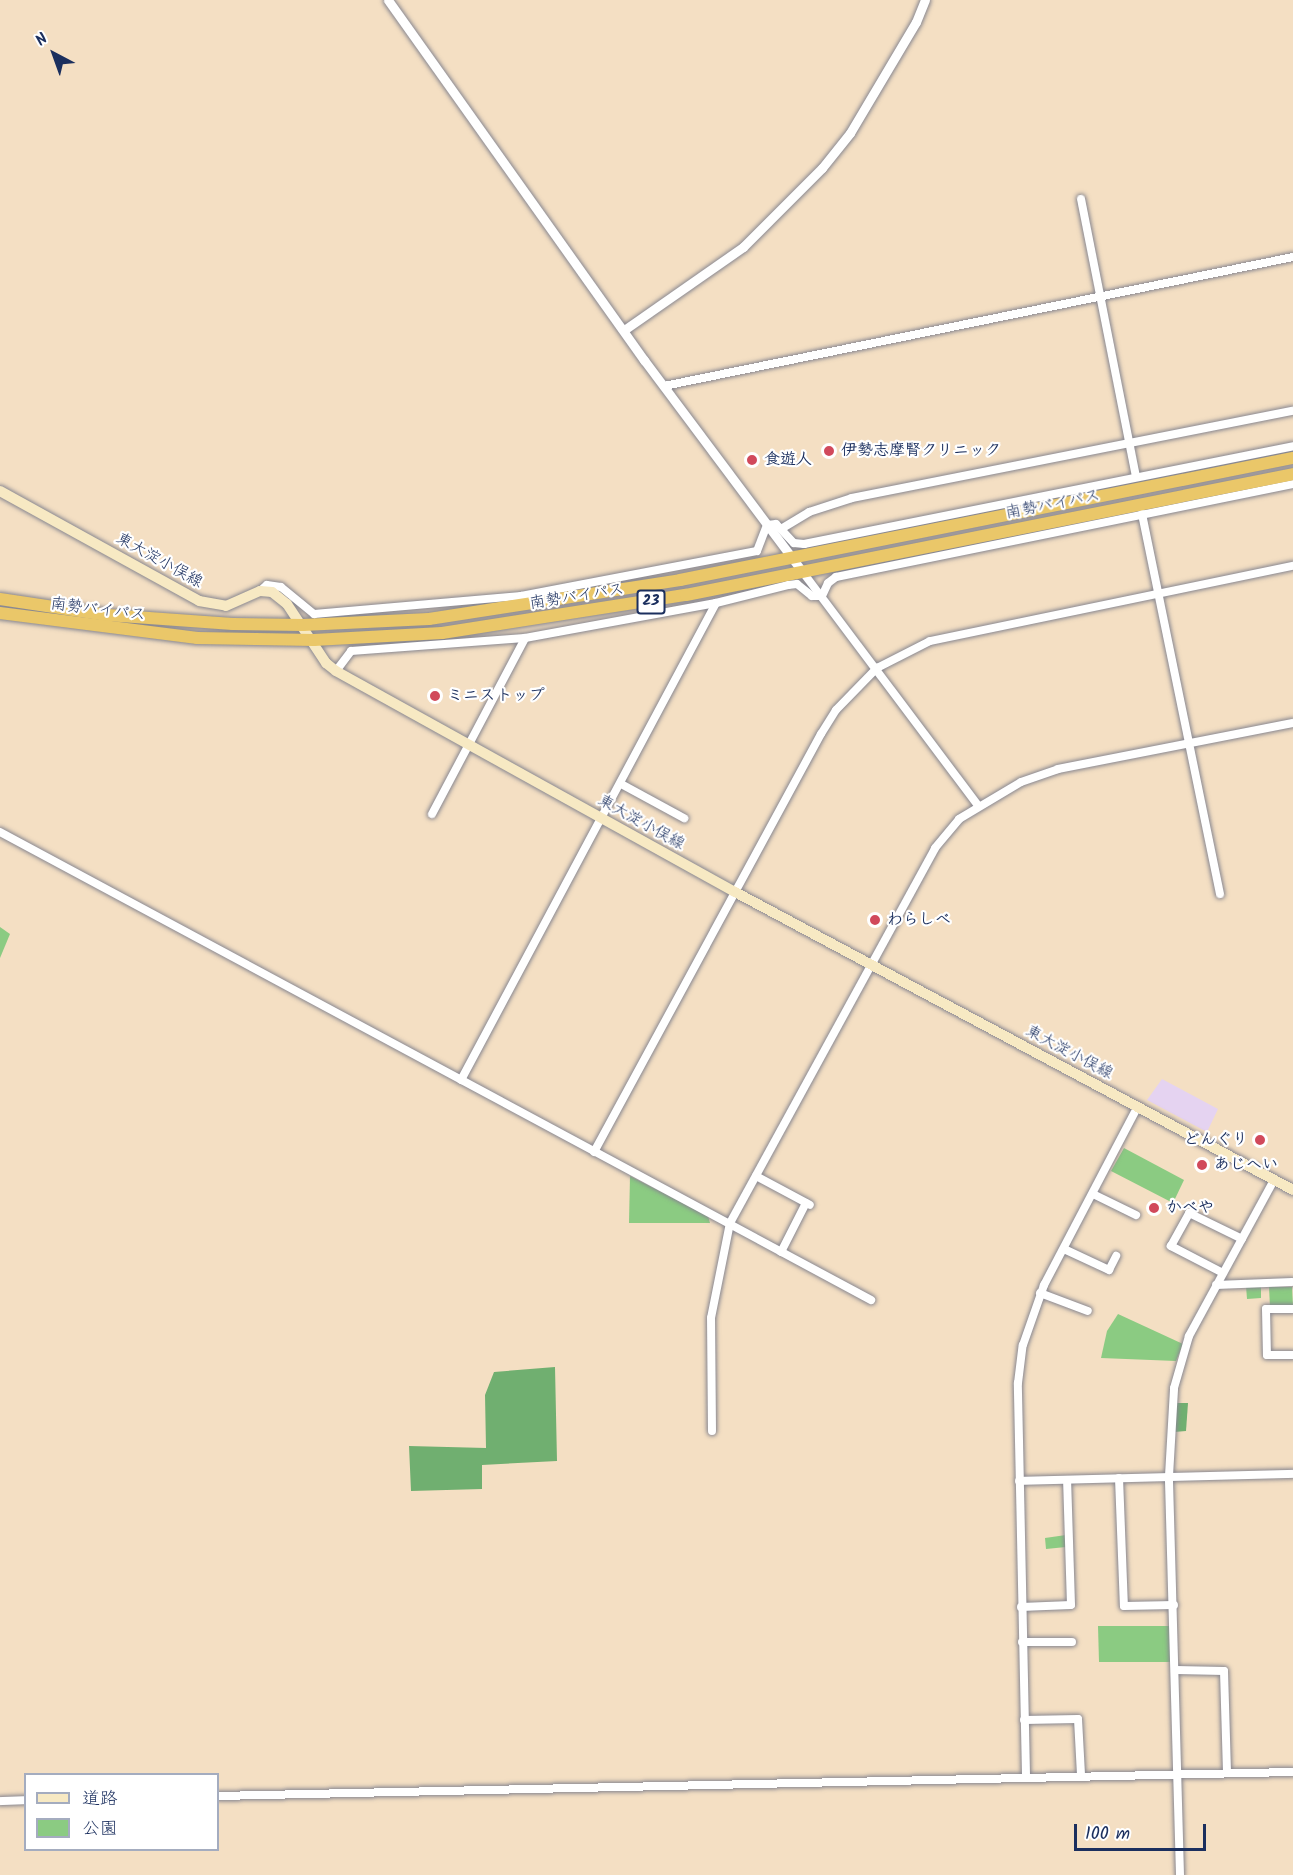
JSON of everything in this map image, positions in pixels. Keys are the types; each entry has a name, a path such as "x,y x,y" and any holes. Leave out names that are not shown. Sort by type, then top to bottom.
{"highway":[{"name":"南勢バイパス","path":"0,599 107,615 303,625 429,619 491,611 792,558 1293,458"},
{"name":"南勢バイパス","path":"0,613 153,634 314,640 495,627 802,571 1293,474"}],"main road":[{"name":"東大淀小俣線","path":"0,491 199,601 226,606 260,591 279,596 314,640 326,663 336,671 735,892 1293,1190"}],"street":[{"path":"388,0 664,386 978,806"},
{"path":"624,330 743,247 822,168 850,133 916,22 925,0"},
{"path":"1081,199 1136,477"},
{"path":"664,386 1293,257"},
{"path":"781,529 809,512 852,498 1293,411"},
{"path":"767,525 781,529 794,543 804,544 1293,446"},
{"path":"822,596 828,583 836,577 1293,484"},
{"path":"1142,514 1220,894"},
{"path":"260,591 267,585 281,587 314,614 521,596 757,551 767,525"},
{"path":"594,1152 836,710 877,668 898,654 930,641 1293,566"},
{"path":"336,671 351,651 525,638 716,603 788,585 797,584 812,596 822,596"},
{"path":"461,1080 716,603"},
{"path":"432,814 525,638"},
{"path":"712,1431 710,1330 730,1223 935,848 959,819 978,806 1022,782 1058,769 1293,723"},
{"path":"621,784 684,818"},
{"path":"0,832 871,1300"},
{"path":"1026,1775 1019,1482 1020,1362 1040,1293 1138,1106"},
{"path":"756,1176 808,1204 781,1252"},
{"path":"1180,1875 1169,1476 1171,1413 1181,1361 1189,1336 1274,1179"},
{"path":"1093,1194 1136,1215"},
{"path":"1223,1273 1171,1246 1189,1213 1242,1239"},
{"path":"1064,1249 1109,1270 1116,1256"},
{"path":"1216,1285 1292,1282"},
{"path":"1040,1293 1088,1311"},
{"path":"1293,1309 1266,1310 1268,1355 1293,1355"},
{"path":"1019,1482 1293,1474"},
{"path":"1119,1478 1124,1606 1174,1605"},
{"path":"1021,1607 1071,1605 1067,1480"},
{"path":"1022,1642 1072,1642"},
{"path":"1176,1670 1224,1671 1227,1773"},
{"path":"1024,1720 1078,1719 1081,1775"},
{"path":"219,1796 1026,1775 1293,1772"},
{"path":"0,1801 24,1800"}],"shaded area":[{"path":"1162,1079 1218,1109 1207,1132 1147,1100"}],"green space":[{"path":"0,927 10,934 0,958"},
{"path":"1124,1148 1184,1180 1173,1203 1111,1171"},
{"path":"630,1176 708,1216 710,1223 629,1223"},
{"path":"1261,1285 1261,1298 1247,1299 1246,1286"},
{"path":"1269,1287 1292,1287 1293,1307 1270,1307"},
{"path":"1118,1314 1183,1344 1176,1361 1101,1358 1107,1331"},
{"path":"555,1367 557,1461 482,1465 482,1489 411,1491 409,1446 486,1448 485,1395 494,1372"},
{"path":"1176,1403 1188,1403 1186,1431 1174,1432"},
{"path":"1066,1535 1066,1547 1046,1549 1045,1538"},
{"path":"1098,1626 1170,1626 1171,1662 1099,1662"}],"place":[{"name":"伊勢志摩腎クリニック","path":"829,451"},
{"name":"食遊人","path":"752,460"},
{"name":"ミニストップ","path":"435,696"},
{"name":"わらしべ","path":"875,920"},
{"name":"どんぐり","path":"1260,1140"},
{"name":"あじへい","path":"1202,1165"},
{"name":"かべや","path":"1154,1208"}]}
